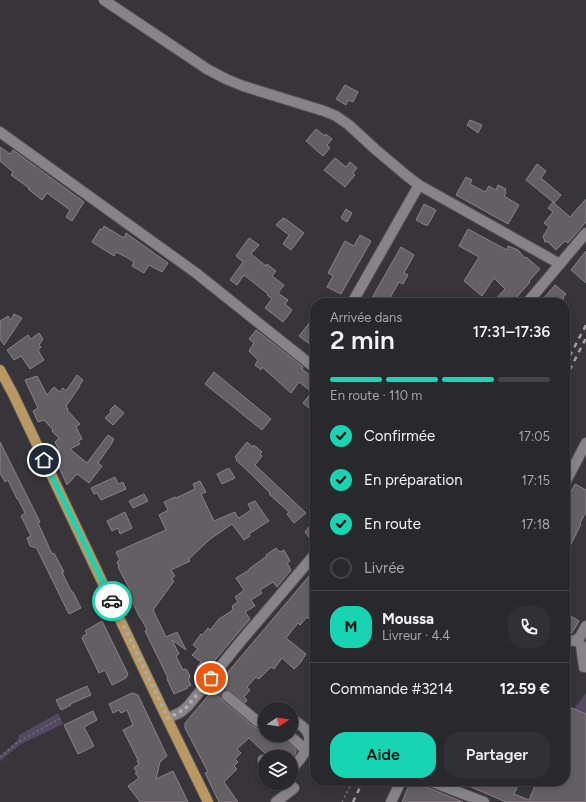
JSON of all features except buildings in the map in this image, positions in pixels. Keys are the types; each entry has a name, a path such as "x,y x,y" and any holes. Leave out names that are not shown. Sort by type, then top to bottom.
{"main road":[{"path":"0,370 13,394 208,802"}],"street":[{"path":"104,0 207,69 226,79 243,86 336,116 349,125 419,185 560,264"},
{"path":"0,132 196,273 310,364"},
{"path":"355,298 419,185"},
{"path":"531,298 586,233"},
{"path":"570,473 586,443"},
{"path":"168,718 185,709 212,684 310,560"},
{"path":"570,640 575,641 580,637 586,626"},
{"path":"581,646 584,667 586,668"},
{"path":"227,696 258,722"},
{"path":"298,723 307,730 310,740 307,751 298,762"},
{"path":"297,742 307,751"},
{"path":"391,802 398,786"},
{"path":"443,786 484,802"},
{"path":"276,802 291,790"}],"path":[{"path":"0,757 18,742 61,718"},
{"path":"342,802 350,786"}],"shaded area":[{"path":"586,693 586,714 574,709"},
{"path":"58,713 63,724 21,744 0,761 0,756 18,740 19,735"}],"tunnel":[{"path":"216,687 227,696"}],"railway":[{"path":"570,355 586,325"},
{"path":"570,369 586,338"},
{"path":"353,802 361,786"}],"way so far":[{"path":"112,601 168,718 185,709 211,678"}],"route":[{"path":"44,460 112,601"}]}
